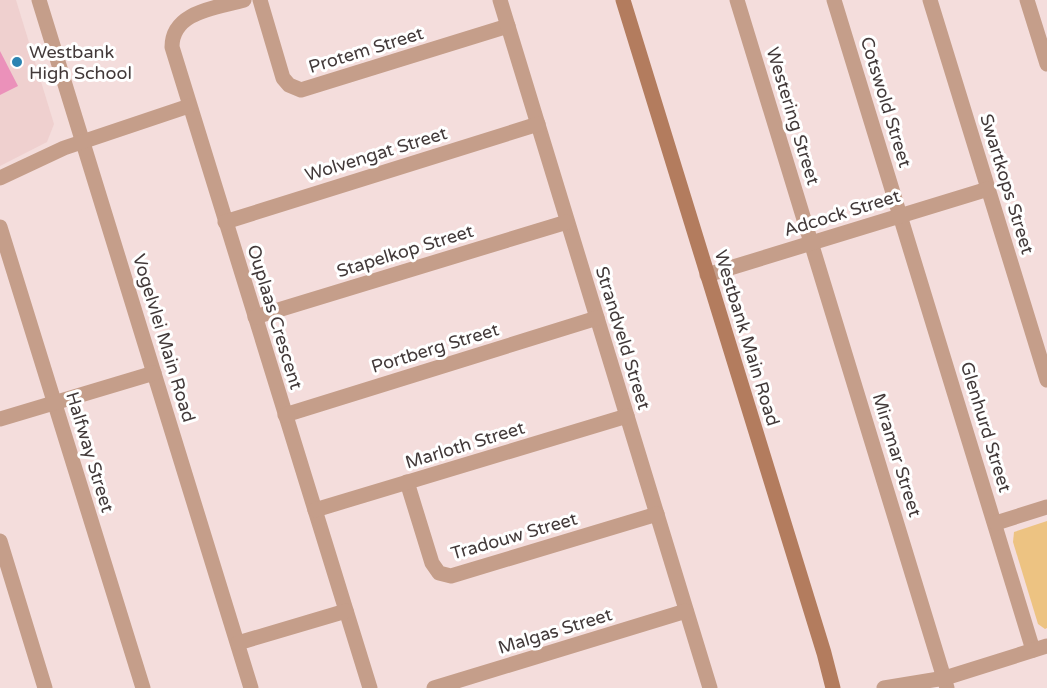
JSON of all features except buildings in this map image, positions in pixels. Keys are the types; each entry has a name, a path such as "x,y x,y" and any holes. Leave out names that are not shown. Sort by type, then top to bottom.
{"street":[{"name":"Vogelvlei Main Road","path":"39,0 250,688"},
{"name":"Ouplaas Crescent","path":"244,0 186,18 174,33 172,47 370,688"},
{"name":"Protem Street","path":"260,0 283,78 289,85 301,90 508,26"},
{"name":"Strandveld Street","path":"500,0 710,688"},
{"name":"Westbank Main Road","path":"623,0 824,652 832,688"},
{"name":"Westering Street","path":"737,0 811,243"},
{"name":"Cotswold Street","path":"834,0 900,216"},
{"name":"Swartkops Street","path":"930,0 1047,380"},
{"path":"1028,0 1047,64"},
{"path":"0,178 83,141 189,106"},
{"name":"Wolvengat Street","path":"225,222 538,124"},
{"name":"Adcock Street","path":"707,275 988,189"},
{"name":"Glenhurd Street","path":"900,216 996,523 1040,648"},
{"name":"Stapelkop Street","path":"255,317 567,222"},
{"name":"Halfway Street","path":"0,227 143,688"},
{"name":"Miramar Street","path":"811,243 946,683"},
{"name":"Portberg Street","path":"285,415 597,318"},
{"path":"0,419 154,373"},
{"name":"Marloth Street","path":"315,510 627,416"},
{"name":"Tradouw Street","path":"407,482 432,563 439,573 451,576 657,514"},
{"path":"996,523 1047,507"},
{"path":"0,541 45,688"},
{"name":"Malgas Street","path":"434,688 686,610"},
{"path":"238,643 346,611"},
{"path":"884,688 946,683 1040,648"}],"shaded area":[{"name":"Westbank High School","path":"0,0 16,0 54,124 47,142 0,166"},
{"path":"1047,521 1047,628 1045,629 1038,624 1013,542 1014,532"}],"place":[{"name":"Westbank High School","path":"17,62"}]}
